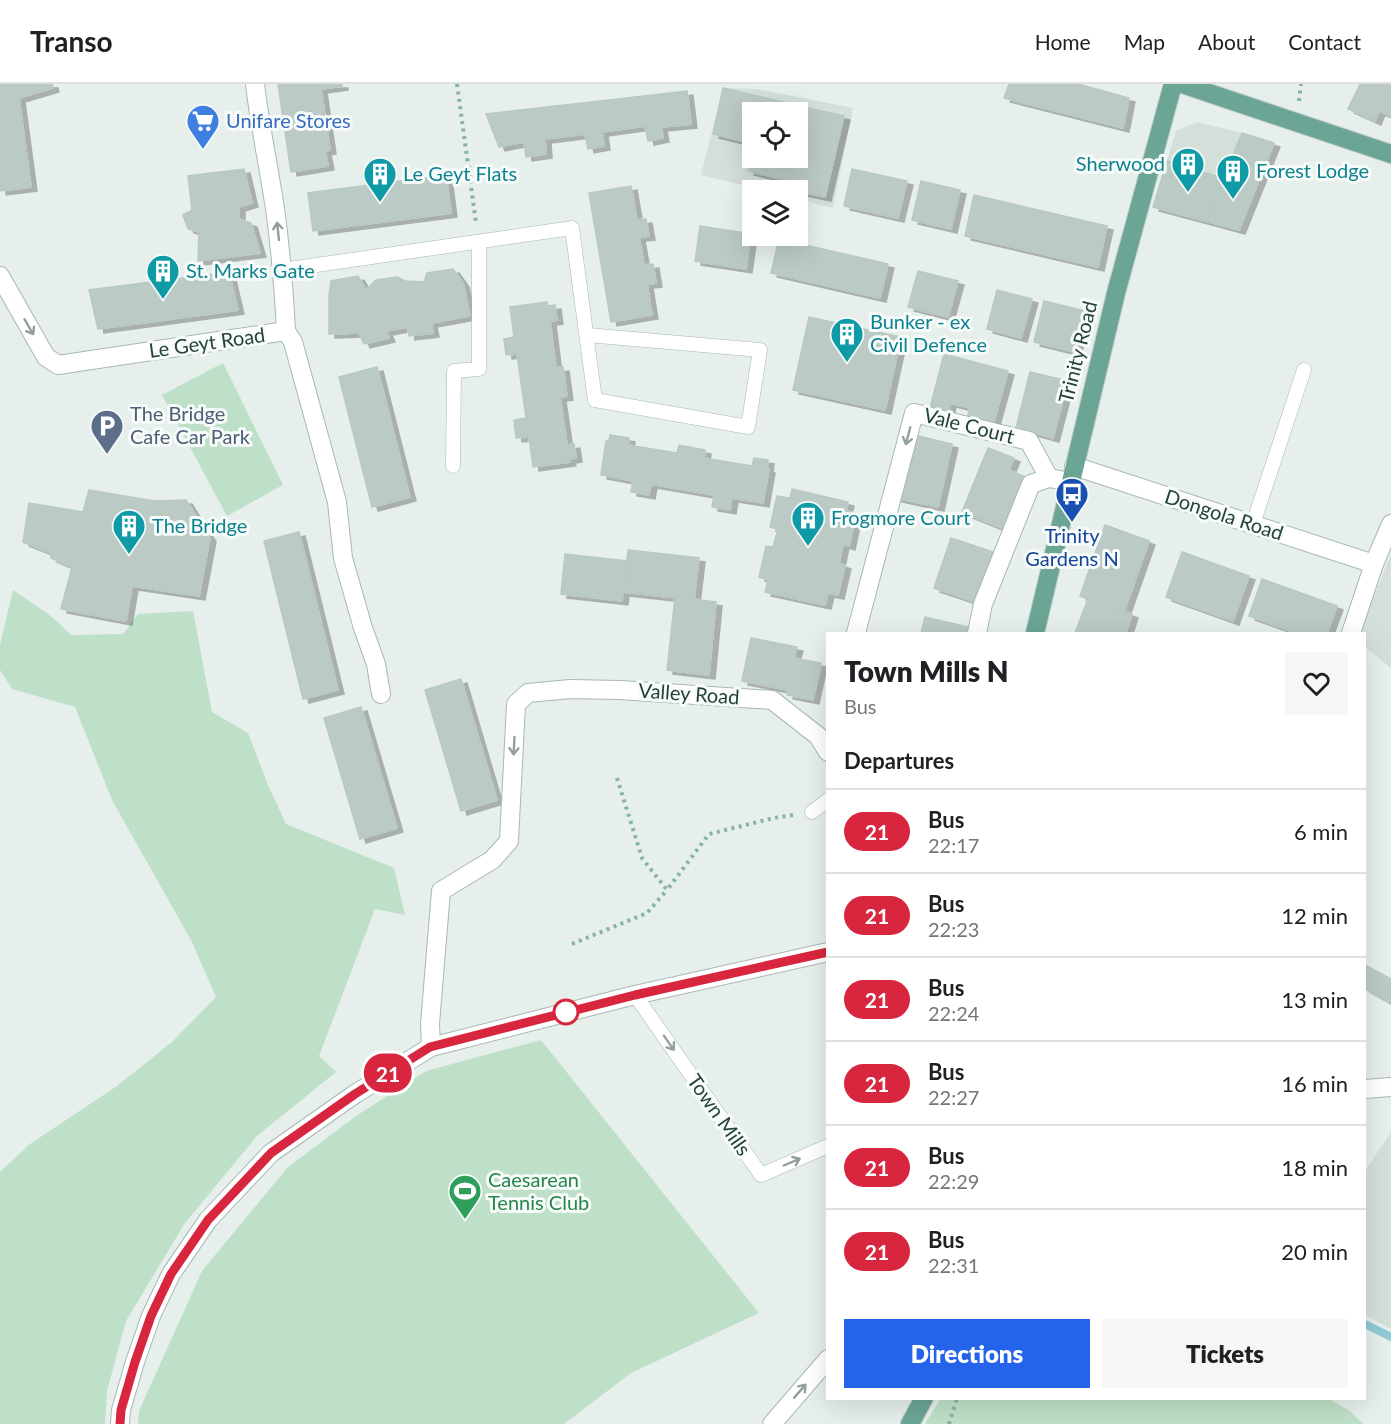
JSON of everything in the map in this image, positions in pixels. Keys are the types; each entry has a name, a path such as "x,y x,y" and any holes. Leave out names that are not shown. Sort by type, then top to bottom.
{"main road":[{"name":"Trinity Road","path":"1035,632 1116,293 1173,84"},
{"path":"1193,86 1391,154"},
{"path":"910,1424 923,1400"}],"street":[{"name":"Le Geyt Road","path":"0,276 46,357 58,365 286,331 276,217 259,122 255,84"},
{"path":"286,331 293,342 336,502 343,558 376,664 381,694"},
{"name":"Vale Court","path":"856,632 914,413 1029,441 1050,478"},
{"name":"Dongola Road","path":"1050,478 1072,474 1253,524 1374,564"},
{"path":"976,632 983,604 1031,484 1050,478"},
{"path":"1351,632 1374,564 1391,524"},
{"name":"Valley Road","path":"430,1047 441,891 492,860 509,841 516,704 528,693 570,689 620,690 772,700 823,732"},
{"path":"120,1424 121,1410 151,1316 171,1274 208,1220 271,1153 355,1094 430,1047 635,995 826,952"},
{"path":"1366,1089 1391,1087"},
{"path":"772,1424 826,1361"}],"lane":[{"path":"282,270 572,228 595,400 748,427 760,350 587,335"},
{"path":"453,466 454,371 479,369 478,242"},
{"path":"1253,524 1304,370"},
{"path":"812,812 826,802"},
{"name":"Town Mills","path":"635,995 761,1175 826,1147"}],"path":[{"path":"457,84 478,242"},
{"path":"617,778 642,858 667,890"},
{"path":"573,944 647,913 709,834 774,818 812,812"},
{"path":"949,1424 956,1400"}],"shaded area":[{"path":"723,88 757,89 853,108 833,208 808,202 808,180 742,180 742,185 701,175"},
{"path":"1197,122 1242,133 1223,178 1167,161 1176,131"},
{"path":"1391,556 1391,668 1366,648 1366,632 1360,632"},
{"path":"1391,1132 1391,1329 1366,1316 1366,1170"}],"green space":[{"path":"223,363 283,485 227,516 162,395"},
{"path":"13,590 51,616 71,635 123,634 138,614 193,611 212,712 248,733 286,824 394,868 405,915 375,909 319,1056 336,1072 257,1136 185,1223 126,1321 107,1391 105,1424 0,1424 0,1172 30,1144 117,1086 172,1042 216,997 192,942 112,800 75,707 12,689 0,670 0,645"},
{"name":"Caesarean Tennis Club","path":"541,1040 759,1313 631,1373 564,1424 138,1424 139,1411 202,1271 287,1168 356,1116 426,1071"},
{"path":"940,1400 1331,1400 1350,1411 1363,1424 925,1424"}],"building":[{"path":"0,84 52,84 53,88 19,98 31,187 0,191"},
{"path":"278,84 342,84 342,86 321,89 330,150 325,151 328,166 291,172"},
{"path":"1009,84 1078,84 1129,98 1123,128 1004,98"},
{"path":"1360,84 1391,84 1391,116 1379,111 1375,121 1348,109"},
{"path":"723,88 784,102 742,102 742,141 713,134"},
{"path":"687,91 691,124 661,127 663,138 648,141 645,126 602,132 604,146 588,149 585,134 545,139 546,154 526,157 524,142 499,147 486,114"},
{"path":"808,108 844,116 825,197 808,193 808,180 785,180 748,171 749,168 808,168"},
{"name":"Forest Lodge","path":"1242,133 1274,143 1239,230 1206,221"},
{"name":"Sherwood","path":"1167,161 1223,178 1206,221 1153,207"},
{"name":"St. Marks Gate","path":"244,169 252,203 239,207 239,219 251,223 260,253 198,261 199,232 188,229 183,215 192,210 188,176"},
{"path":"852,169 907,181 898,218 844,206"},
{"name":"Le Geyt Flats","path":"446,175 451,213 313,231 308,193"},
{"path":"921,181 960,190 951,229 912,220"},
{"path":"631,186 637,220 646,219 649,236 639,237 644,265 653,264 656,283 647,284 652,315 611,322 589,193"},
{"path":"974,195 1107,226 1098,267 965,236"},
{"path":"700,226 742,233 742,246 749,246 746,269 695,261"},
{"path":"777,246 808,246 888,264 880,298 771,273"},
{"path":"453,269 463,283 470,316 431,323 433,333 409,336 408,327 386,331 389,338 364,344 359,333 329,334 331,281 358,276 366,290 376,280 397,277 405,281 424,282 427,273"},
{"path":"918,271 958,281 948,317 908,307"},
{"name":"St. Marks Gate","path":"229,272 238,310 98,329 89,290"},
{"path":"997,290 1032,299 1021,338 987,329"},
{"path":"1044,301 1085,311 1075,352 1034,342"},
{"path":"547,302 547,306 555,305 557,320 550,321 556,368 563,367 567,396 560,397 567,445 574,444 576,458 569,459 570,462 533,467 529,437 516,438 514,420 526,418 517,354 506,355 504,339 514,337 510,307"},
{"name":"Bunker - ex Civil Defence","path":"809,317 901,337 885,410 793,390"},
{"path":"944,354 1008,371 993,425 967,418 970,408 950,403 948,413 930,408"},
{"path":"377,367 410,497 372,507 339,377"},
{"path":"1030,372 1068,381 1053,438 1016,428"},
{"path":"910,434 952,444 938,507 896,498"},
{"path":"610,435 629,438 628,445 677,453 679,445 705,450 704,458 752,466 754,458 768,460 767,469 769,469 763,503 732,498 730,510 712,507 714,495 651,484 649,495 631,492 633,481 601,475 606,441 609,441"},
{"path":"988,448 1014,458 1009,470 1025,477 1004,529 962,512"},
{"name":"Frogmore Court","path":"792,489 848,502 846,511 856,513 849,546 843,544 839,563 845,565 838,595 828,593 825,605 765,592 768,580 759,577 766,546 773,547 778,529 770,527 777,496 790,498"},
{"name":"The Bridge","path":"89,490 154,501 186,500 210,538 199,596 132,586 126,621 61,609 72,567 51,558 51,553 23,542 29,503 83,512"},
{"path":"1105,525 1149,541 1124,612 1080,596"},
{"path":"299,532 338,690 303,699 264,541"},
{"path":"951,538 993,552 976,602 934,588"},
{"path":"628,550 699,558 694,600 624,592"},
{"path":"1182,552 1249,576 1233,621 1166,597"},
{"path":"565,554 627,561 622,601 561,594"},
{"path":"1262,579 1337,606 1327,632 1294,632 1249,616"},
{"path":"675,597 716,602 709,675 667,670"},
{"path":"1088,599 1132,614 1126,632 1075,632"},
{"path":"925,617 968,627 967,632 921,632"},
{"path":"751,638 797,647 794,658 821,663 813,700 787,695 788,690 742,681"},
{"path":"461,679 497,800 461,811 425,690"},
{"path":"361,707 397,828 360,839 324,718"},
{"path":"1366,966 1391,979 1389,1002 1366,990"}],"waterway":[{"path":"1366,1324 1391,1337"}],"bus line":[{"name":"21","path":"120,1424 121,1410 151,1316 171,1274 208,1220 271,1153 355,1094 430,1047 635,995 826,952"}],"place":[{"name":"Unifare Stores","path":"203,150"},
{"name":"Sherwood","path":"1188,193"},
{"name":"Forest Lodge","path":"1233,200"},
{"name":"Le Geyt Flats","path":"380,203"},
{"name":"St. Marks Gate","path":"163,300"},
{"name":"Bunker - ex Civil Defence","path":"847,363"},
{"name":"The Bridge Cafe Car Park","path":"107,455"},
{"name":"Trinity Gardens N","path":"1072,523"},
{"name":"Frogmore Court","path":"808,547"},
{"name":"The Bridge","path":"129,555"},
{"name":"Caesarean Tennis Club","path":"465,1220"}]}
